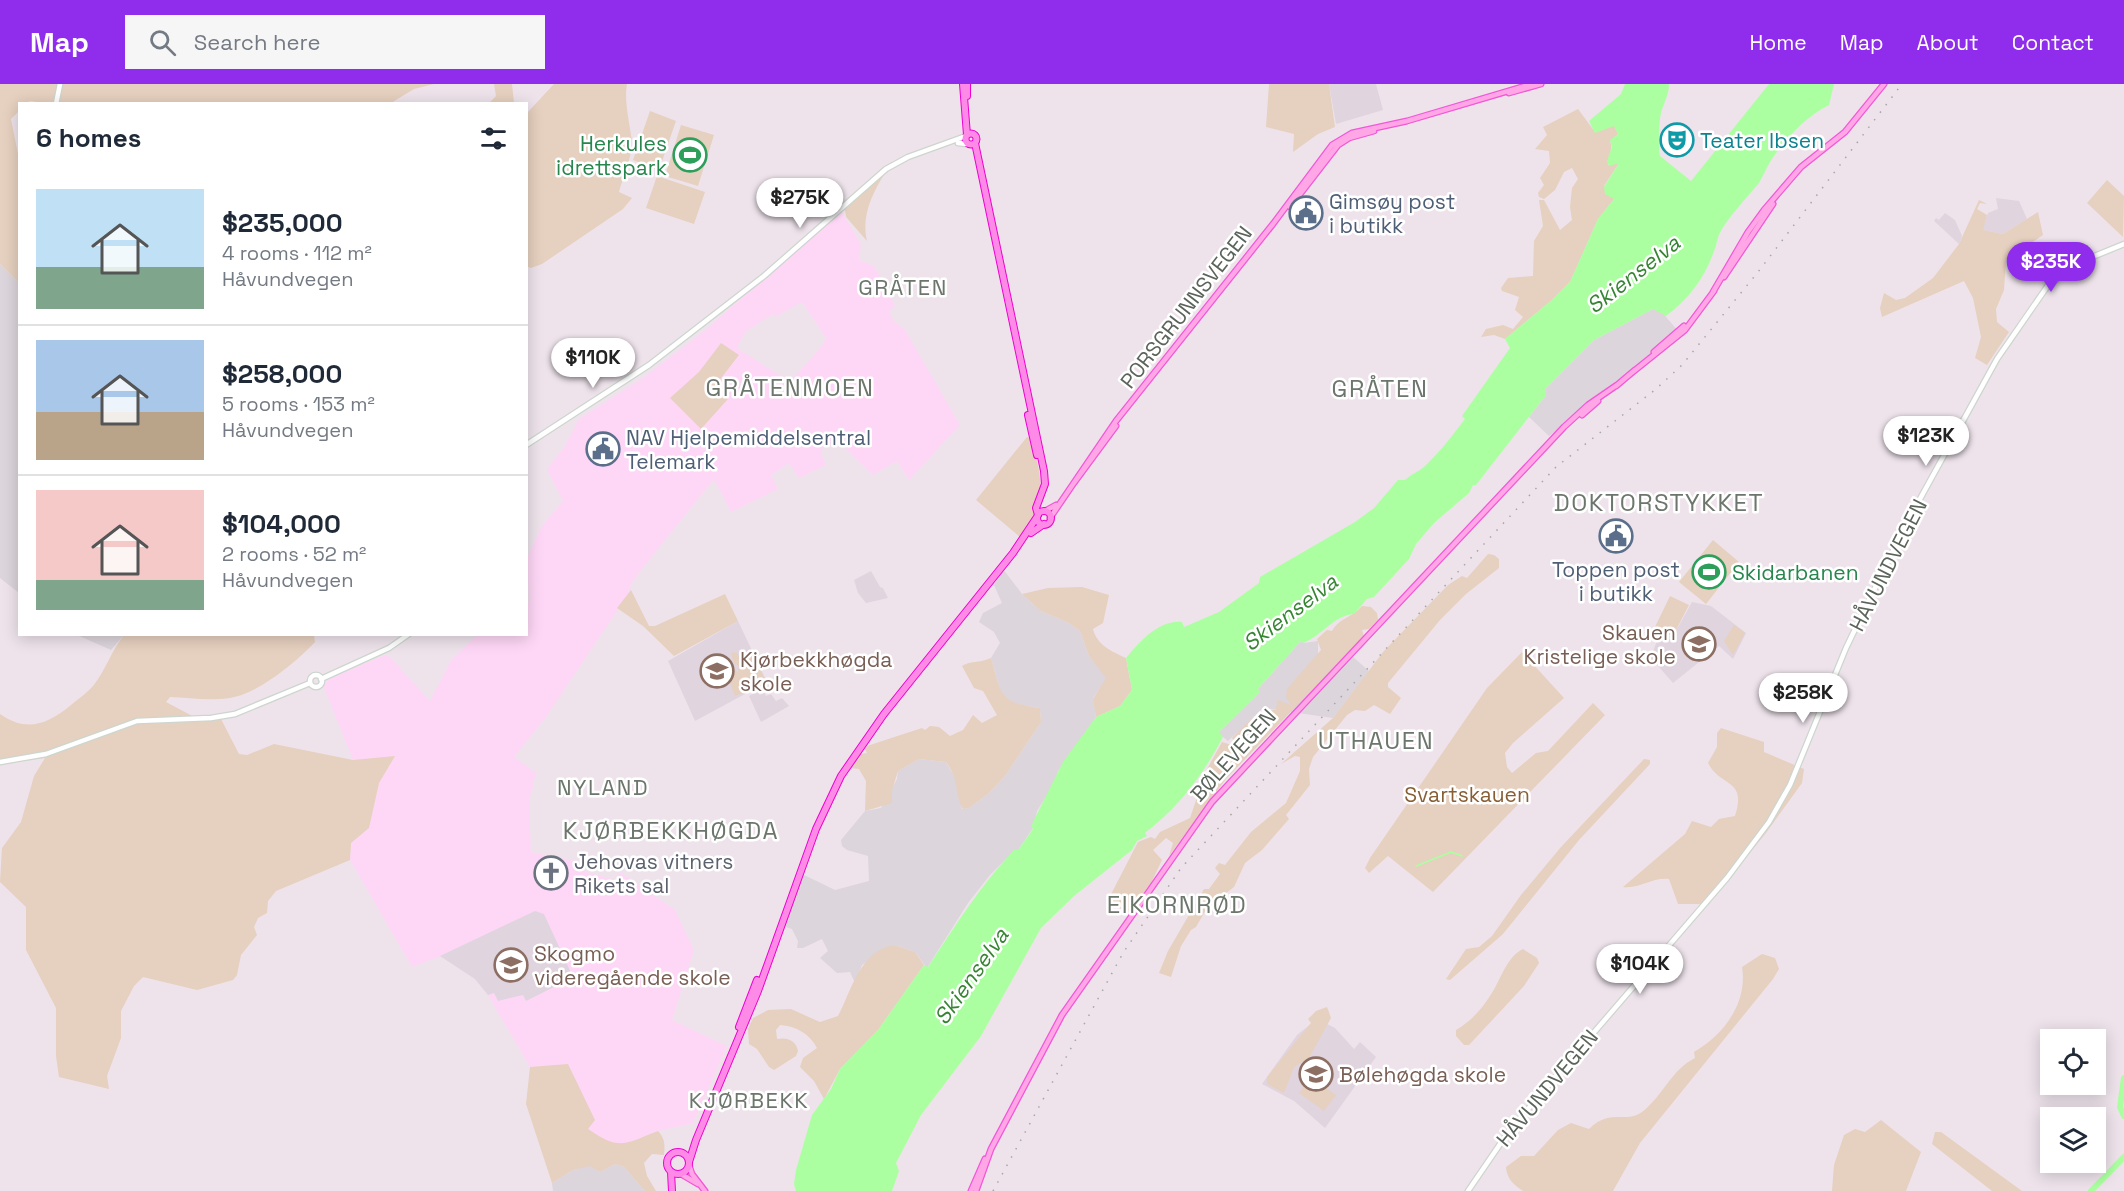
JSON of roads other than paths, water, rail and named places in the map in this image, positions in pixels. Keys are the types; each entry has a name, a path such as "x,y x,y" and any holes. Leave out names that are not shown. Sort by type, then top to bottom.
{"highway":[{"path":"965,84 970,139 998,254 1044,475 1045,484 1036,508 1039,522 1044,524"},
{"path":"1041,499 1050,518"},
{"name":"PORSGRUNNSVEGEN","path":"1013,553 1037,516 1045,511"},
{"name":"PORSGRUNNSVEGEN","path":"689,1163 826,797 852,750 884,714 1013,553 1050,518"},
{"name":"PORSGRUNNSVEGEN","path":"681,1153 696,1140"},
{"path":"681,1153 689,1163 675,1182 674,1191 671,1172 667,1164 669,1157 681,1153"},
{"path":"671,1172 680,1174"}],"main road":[{"path":"56,102 60,84"},
{"path":"1498,94 1532,84"},
{"path":"1498,94 1527,90 1541,84"},
{"name":"BØLEVEGEN","path":"971,1191 978,1170 1066,1010 1218,794 1562,430 1679,335 1700,312 1732,261 1801,167 1845,132 1884,84"},
{"name":"PORSGRUNNSVEGEN","path":"1050,518 1125,411 1273,224 1301,194 1340,141 1358,131 1382,127 1498,94"},
{"path":"528,444 649,366 757,282 886,169 908,157 970,139"},
{"name":"HÅVUNDVEGEN","path":"1468,1191 1509,1131 1727,878 1761,833 1790,784 1846,648 1904,528 1997,359 2043,297 2051,281 2049,273 2054,271 2058,274 2084,260 2124,244"},
{"name":"PORSGRUNNSVEGEN","path":"1045,511 1062,499"},
{"path":"0,762 46,754 137,721 211,718 235,714 310,683 318,686 321,678 388,648 405,636"},
{"name":"BØLEVEGEN","path":"976,1191 991,1149"},
{"path":"689,1163 704,1189"},
{"path":"680,1174 704,1189"}],"water":[{"name":"Skienselva","path":"1625,84 1669,84 1660,117 1660,156 1691,181 1769,84 1834,84 1829,105 1803,123 1788,137 1770,162 1759,183 1724,226 1705,271 1684,300 1666,316 1653,309 1594,340 1546,388 1546,395 1476,485 1473,485 1469,493 1434,523 1416,544 1409,559 1374,597 1367,599 1354,614 1340,618 1310,640 1303,643 1301,641 1258,689 1260,692 1219,732 1223,737 1215,751 1179,801 1145,833 1147,836 1137,841 1132,850 1074,896 1041,928 981,1036 921,1115 896,1163 899,1171 892,1191 796,1191 794,1184 796,1170 812,1115 831,1089 840,1069 878,1030 924,965 928,967 990,878 1014,850 1018,850 1033,829 1031,826 1063,762 1096,717 1120,706 1132,690 1126,658 1157,628 1173,622 1182,622 1184,627 1219,612 1259,583 1260,577 1355,522 1374,508 1398,480 1405,480 1424,467 1441,450 1465,419 1462,416 1510,348 1505,339 1570,282 1598,219 1614,199 1605,194 1604,187 1619,163 1609,166 1607,161 1612,147 1610,140 1618,134 1614,126 1595,133 1589,121 1621,94"}],"waterway":[{"path":"1416,866 1451,852 1462,856"},
{"path":"2124,1078 2120,1107 2124,1116"},
{"path":"2091,1191 2124,1157"}],"railway":[{"path":"993,1191 1123,953 1181,868 1556,467 1656,389 1682,365 1758,272 1902,84"}],"place":[{"name":"Teater Ibsen","path":"1677,140"},
{"name":"Herkules idrettspark","path":"690,155"},
{"name":"Gimsøy post i butikk","path":"1306,213"},
{"name":"NAV Hjelpemiddelsentral Telemark","path":"603,449"},
{"name":"Toppen post i butikk","path":"1616,536"},
{"name":"Skidarbanen","path":"1709,572"},
{"name":"Skauen Kristelige skole","path":"1699,644"},
{"name":"Kjørbekkhøgda skole","path":"717,671"},
{"name":"Jehovas vitners Rikets sal","path":"551,873"},
{"name":"Skogmo videregående skole","path":"511,965"},
{"name":"Bølehøgda skole","path":"1316,1074"}],"district":[{"name":"GRÅTEN","path":"903,287"},
{"name":"GRÅTENMOEN","path":"790,387"},
{"name":"GRÅTEN","path":"1380,388"},
{"name":"DOKTORSTYKKET","path":"1659,502"},
{"name":"UTHAUEN","path":"1376,740"},
{"name":"NYLAND","path":"603,787"},
{"name":"KJØRBEKKHØGDA","path":"671,830"},
{"name":"EIKORNRØD","path":"1177,904"},
{"name":"KJØRBEKK","path":"749,1100"}],"park label":[{"name":"Svartskauen","path":"1467,794"}]}
